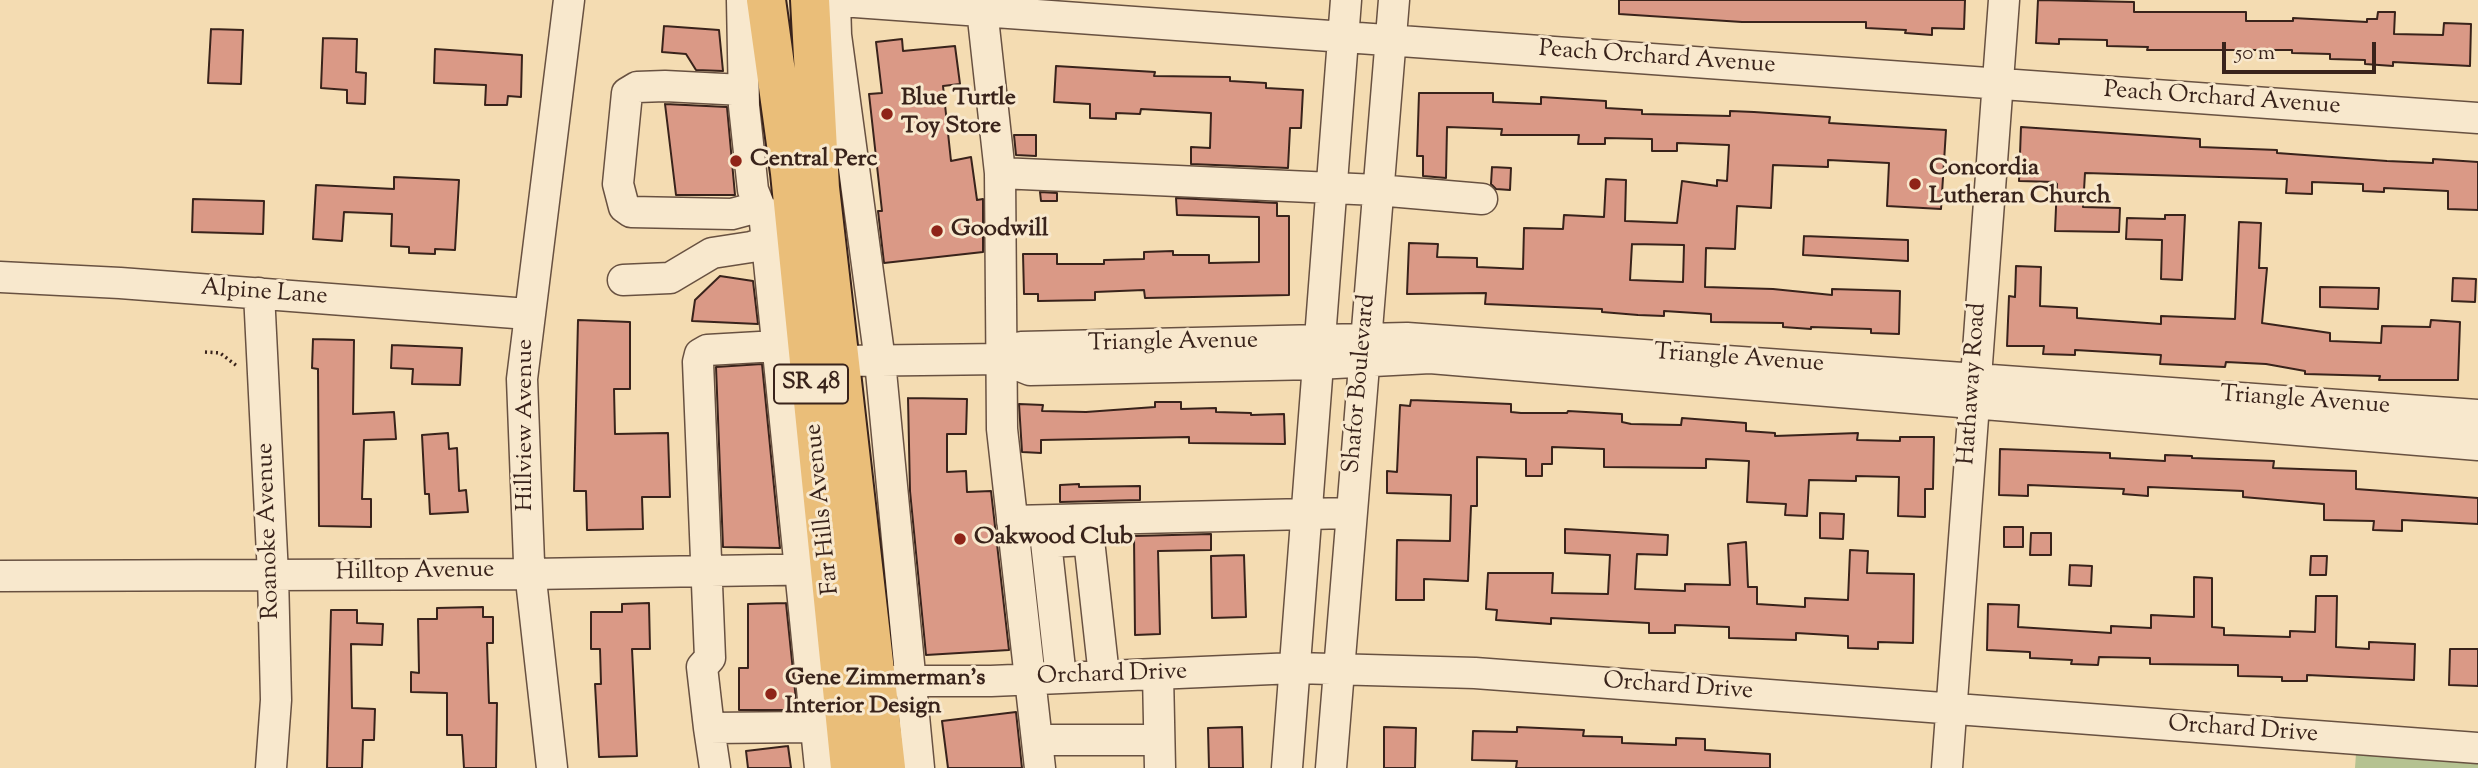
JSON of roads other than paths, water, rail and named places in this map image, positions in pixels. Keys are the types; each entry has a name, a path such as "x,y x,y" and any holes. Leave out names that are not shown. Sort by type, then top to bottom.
{"main road":[{"name":"Far Hills Avenue","path":"766,0 776,221 815,570 850,768"},
{"name":"Far Hills Avenue","path":"824,0 820,188 840,361 894,681 886,768"}],"street":[{"name":"Hillview Avenue","path":"552,768 531,574 522,427 528,314 535,294 569,0"},
{"path":"742,0 743,90 776,221 777,346 815,570 815,727 820,768"},
{"path":"824,0 836,35 880,361 894,681 919,768"},
{"name":"Peach Orchard Avenue","path":"824,0 981,6 1391,41 2478,118"},
{"name":"Shafor Boulevard","path":"1287,768 1346,0"},
{"name":"Shafor Boulevard","path":"1331,768 1337,669 1394,0"},
{"name":"Hathaway Road","path":"1947,768 2004,0"},
{"path":"981,6 1000,173 1002,429 1038,754 1160,754 1158,674"},
{"path":"743,90 637,87 627,93 618,184 624,207 631,212 732,214 776,221"},
{"path":"1000,173 1377,190 1482,199"},
{"path":"623,280 670,278 712,253 776,221"},
{"name":"Alpine Lane","path":"0,277 259,293 528,314"},
{"name":"Roanoke Avenue","path":"259,293 273,575 276,700 271,768"},
{"path":"715,768 702,667 710,658 698,362 700,354 708,350 777,346"},
{"name":"Triangle Avenue","path":"840,361 1003,359 1021,347 1318,352 1364,349 1430,358 1660,366 1974,392 2478,445"},
{"name":"Triangle Avenue","path":"1974,392 2478,415"},
{"path":"1050,531 1350,513"},
{"path":"1012,521 1089,540 1104,676"},
{"path":"1050,531 1061,678"},
{"name":"Hilltop Avenue","path":"0,576 815,570"},
{"name":"Orchard Drive","path":"894,681 1061,678 1294,668 1475,673 2478,748"},
{"path":"709,728 815,727"}],"place":[{"name":"Blue Turtle Toy Store","path":"887,114"},
{"name":"Central Perc","path":"736,161"},
{"name":"Concordia Lutheran Church","path":"1915,184"},
{"name":"Goodwill","path":"937,231"},
{"name":"Oakwood Club","path":"960,539"},
{"name":"Gene Zimmerman's Interior Design","path":"771,694"}]}
